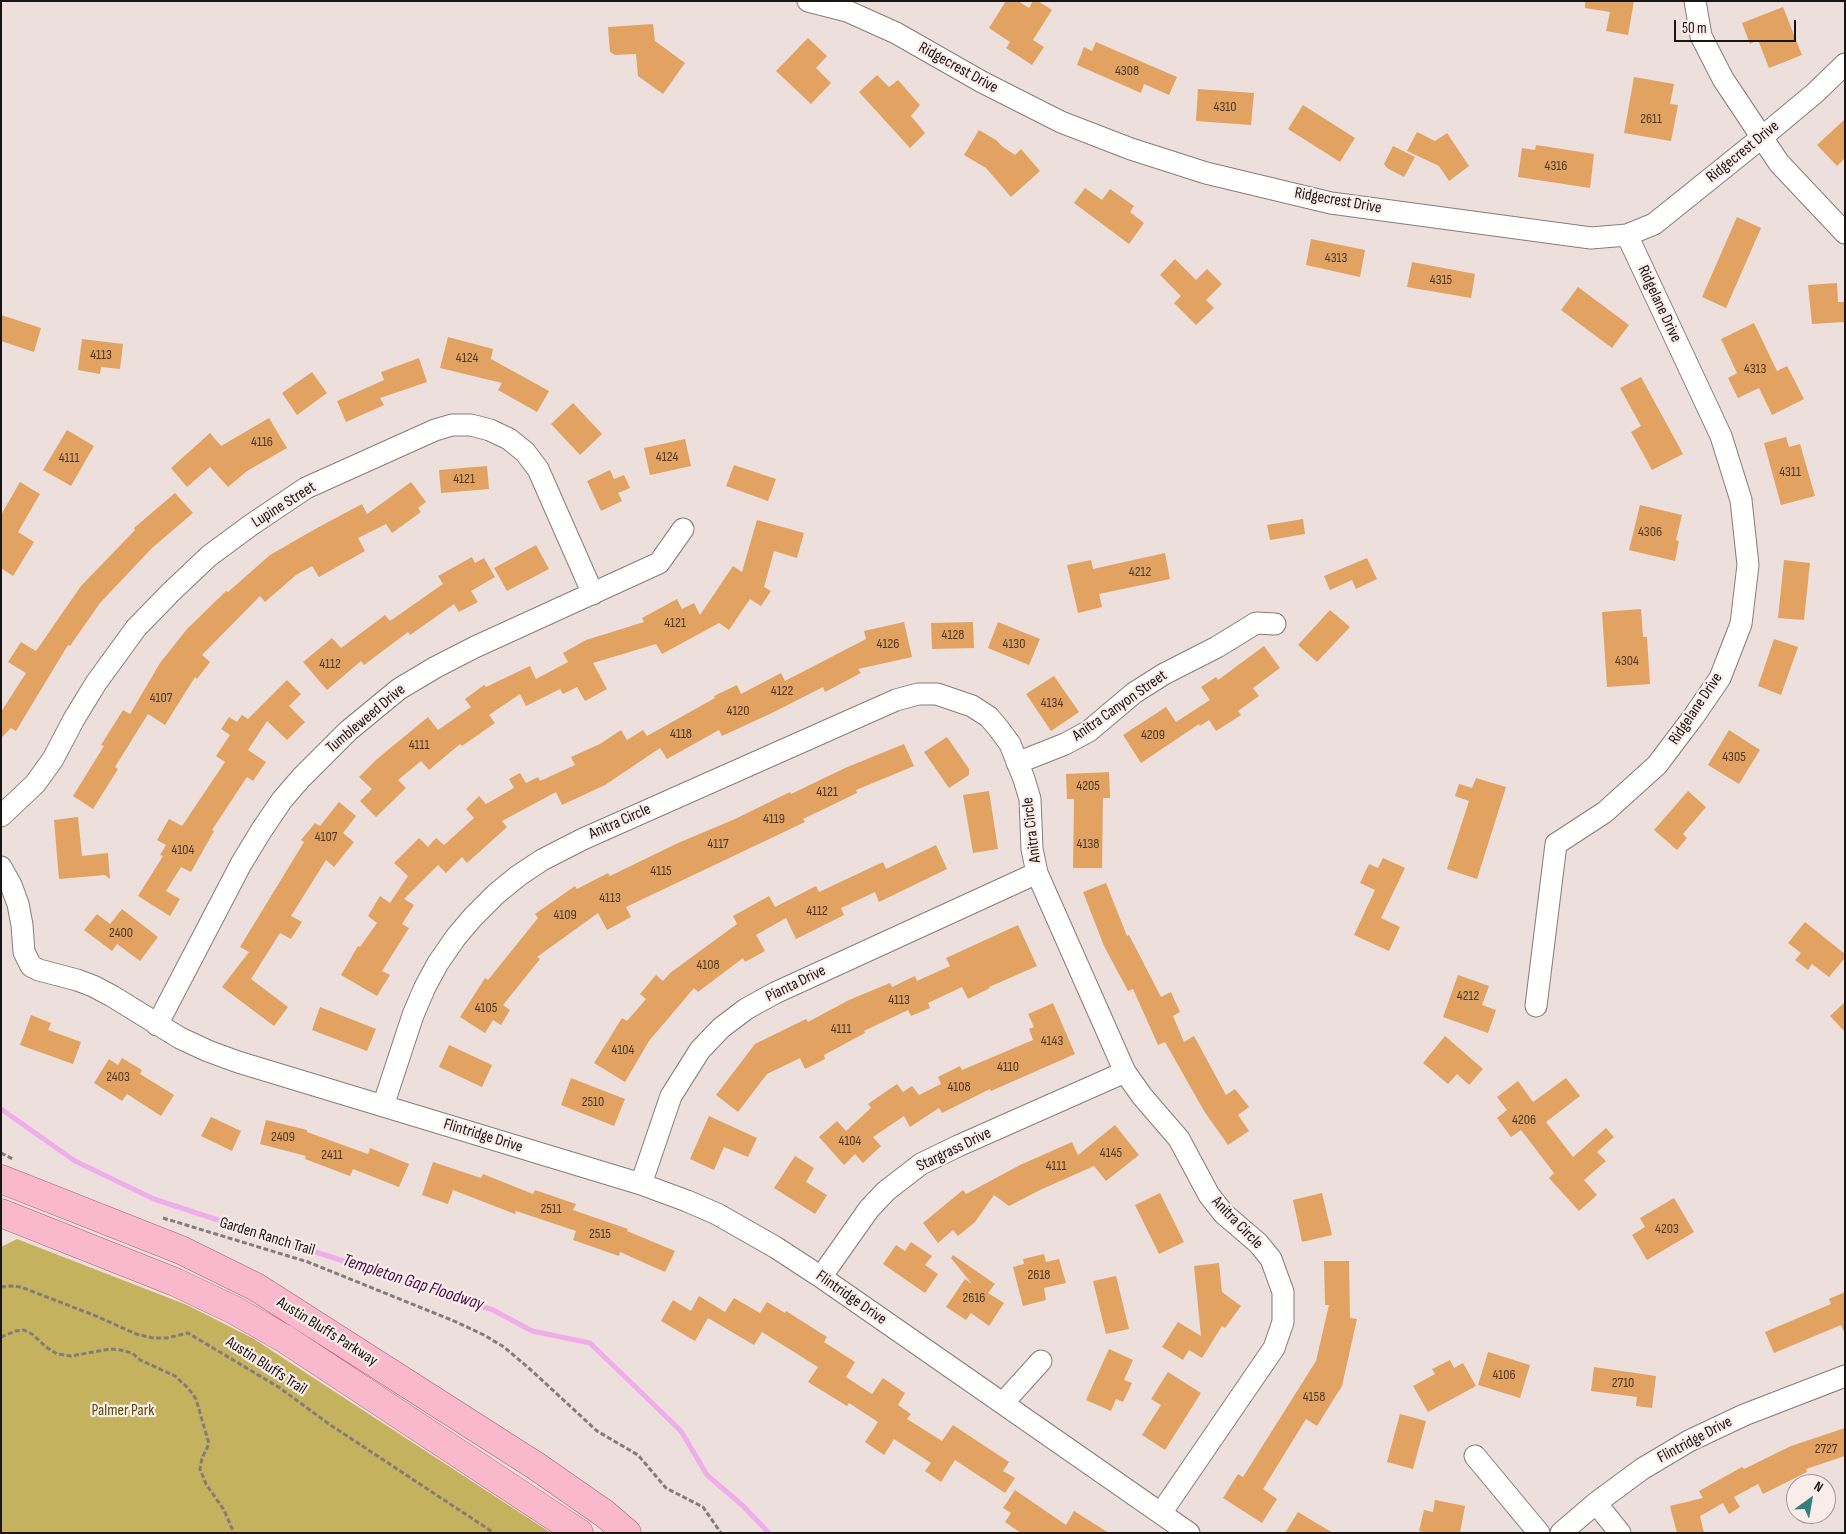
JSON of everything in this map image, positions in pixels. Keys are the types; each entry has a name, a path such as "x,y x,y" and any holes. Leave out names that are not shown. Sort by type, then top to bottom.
{"main road":[{"name":"Austin Bluffs Parkway","path":"10,1170 256,1287 536,1466 605,1514 627,1533"},
{"name":"Austin Bluffs Parkway","path":"1,1213 175,1282 234,1310 284,1339 579,1533"}],"street":[{"name":"Ridgecrest Drive","path":"808,1 847,11 896,33 982,82 1061,122 1131,149 1206,173 1331,202 1591,238 1627,235 1654,224 1761,138 1845,64"},
{"path":"1695,1 1702,36 1723,79 1761,138 1779,163 1845,233"},
{"name":"Ridgelane Drive","path":"1536,1006 1556,844 1605,812 1657,765 1698,710 1720,678 1741,624 1748,565 1741,500 1721,436 1627,235"},
{"name":"Lupine Street","path":"1,816 35,784 53,759 96,683 136,628 209,556 306,488 435,430 452,425 470,425 490,430 509,438 525,452 538,469 593,594"},
{"name":"Tumbleweed Drive","path":"158,1025 210,922 256,839 282,800 322,756 372,710 400,689 475,647 659,563 682,529"},
{"name":"Anitra Canyon Street","path":"1017,763 1065,744 1089,730 1134,693 1164,674 1217,647 1256,623 1274,624"},
{"name":"Anitra Circle","path":"383,1106 413,1015 424,987 438,963 456,937 496,894 518,876 542,860 583,839 896,700 918,694 937,694 972,706 989,717 1010,744 1030,799 1032,849 1037,873 1125,1072 1142,1096 1179,1138 1210,1195 1224,1214 1258,1243 1271,1259 1283,1292 1283,1322 1274,1348 1161,1513"},
{"name":"Flintridge Drive","path":"1,867 11,885 18,904 24,952 31,966 93,986 158,1025 208,1051 238,1062 641,1184 724,1218 775,1247 821,1277 1189,1533"},
{"name":"Pianta Drive","path":"641,1184 671,1096 700,1050 721,1028 746,1009 775,993 1037,873"},
{"name":"Stargrass Drive","path":"821,1277 869,1209 892,1186 921,1164 1125,1072"},
{"path":"1003,1403 1041,1361"},
{"name":"Flintridge Drive","path":"1561,1533 1596,1503 1642,1469 1688,1441 1752,1411 1845,1376"},
{"path":"1475,1456 1539,1533"},
{"path":"1596,1503 1620,1533"}],"path":[{"path":"1,1153 10,1170"},
{"name":"Garden Ranch Trail","path":"159,1217 308,1262 484,1335 504,1347 597,1431 638,1455 666,1488 702,1506 721,1533"},
{"name":"Austin Bluffs Trail","path":"1,1287 20,1287 96,1316 136,1334 153,1338 167,1338 188,1333 280,1388 329,1424 494,1533"},
{"path":"1,1337 24,1330 57,1354 71,1356 110,1349 120,1350 132,1353 140,1360 175,1376 188,1388 196,1399 209,1444 202,1458 200,1469 206,1484 224,1510 234,1533"}],"green space":[{"name":"Palmer Park","path":"17,1239 187,1305 254,1339 551,1533 1,1533 1,1247"}],"building":[{"path":"1006,1 1018,1 1029,8 1033,1 1038,1 1052,10 1033,40 1044,47 1032,65 1006,48 1010,42 989,28"},
{"path":"1585,1 1634,1 1628,35 1606,31 1610,12 1585,8"},
{"path":"1783,7 1802,55 1769,68 1758,40 1750,44 1742,23"},
{"path":"653,24 655,41 685,63 663,94 638,76 636,54 615,55 610,52 608,27"},
{"path":"808,38 827,56 816,68 831,83 811,104 776,71"},
{"path":"1096,42 1177,77 1169,95 1144,84 1141,93 1077,65 1084,47 1092,51"},
{"path":"877,75 889,87 898,80 920,105 911,116 925,133 910,148 859,92"},
{"path":"1634,77 1674,84 1670,104 1678,105 1671,141 1624,133"},
{"path":"1198,89 1254,93 1251,125 1196,121"},
{"path":"1303,105 1355,138 1340,162 1288,129"},
{"path":"1845,119 1845,158 1837,166 1817,145"},
{"path":"979,130 1015,155 1021,149 1040,171 1011,197 986,168 964,155"},
{"path":"1417,132 1435,141 1447,133 1469,166 1449,181 1439,166 1407,151"},
{"path":"1536,145 1594,154 1590,188 1518,177 1522,148 1535,150"},
{"path":"1393,146 1415,157 1404,177 1387,168 1384,164"},
{"path":"1085,188 1102,200 1110,189 1134,206 1130,212 1144,223 1129,244 1074,203"},
{"path":"1737,217 1761,228 1726,308 1702,297"},
{"path":"1311,239 1365,250 1360,277 1306,265"},
{"path":"1175,259 1196,280 1207,269 1222,284 1206,300 1214,308 1196,325 1174,303 1181,296 1160,275"},
{"path":"1412,262 1475,274 1471,298 1407,287"},
{"path":"1837,283 1838,302 1845,302 1845,322 1812,324 1808,285"},
{"path":"1578,287 1629,325 1612,348 1561,310"},
{"path":"1,315 41,328 34,352 1,341"},
{"path":"1754,323 1777,371 1787,366 1804,399 1772,415 1759,388 1738,398 1728,378 1737,373 1721,339"},
{"path":"448,337 493,349 491,359 549,391 537,412 498,390 502,383 440,368"},
{"path":"82,339 123,344 120,369 101,367 100,374 78,370"},
{"path":"419,358 427,382 380,398 384,405 346,422 337,401 384,380 381,372"},
{"path":"312,372 327,393 297,415 282,393"},
{"path":"1641,377 1683,454 1652,470 1631,432 1641,426 1620,388"},
{"path":"573,403 602,434 580,455 551,424"},
{"path":"269,418 287,448 247,471 228,487 210,467 187,487 171,468 210,433 221,446"},
{"path":"67,430 94,446 71,486 43,470"},
{"path":"1786,437 1789,447 1800,444 1815,496 1781,505 1764,443"},
{"path":"685,439 691,466 650,475 644,448"},
{"path":"734,465 776,479 768,501 726,486"},
{"path":"487,466 489,489 441,493 439,470"},
{"path":"610,470 614,479 624,475 630,488 618,493 622,501 601,511 587,481"},
{"path":"20,482 40,494 18,532 34,542 13,576 1,568 1,515"},
{"path":"411,482 426,502 418,508 421,512 392,533 386,524 358,538 365,551 319,577 312,566 296,575 265,602 260,596 202,655 210,662 197,679 195,677 165,725 148,714 115,767 118,769 93,809 73,796 104,746 101,745 123,710 130,714 160,663 187,629 226,591 228,592 270,555 362,504 367,514"},
{"path":"175,493 193,513 152,548 100,603 70,646 68,645 16,731 11,728 1,738 1,712 26,673 8,662 21,642 36,651 81,586 135,530 134,528"},
{"path":"1640,505 1682,515 1676,540 1679,541 1675,561 1629,550"},
{"path":"1303,519 1305,534 1270,540 1267,525"},
{"path":"757,520 804,533 797,558 774,551 764,587 771,591 761,606 750,599 729,630 719,623 662,654 656,644 593,663 607,689 585,701 577,687 563,694 560,689 526,706 520,694 489,715 495,723 462,746 460,744 429,770 421,761 398,780 406,788 376,817 360,801 372,789 359,777 377,759 428,717 438,730 471,707 465,699 484,685 486,687 530,666 536,679 568,662 563,653 586,640 644,622 642,618 677,599 682,609 694,603 700,615 733,566 742,572"},
{"path":"536,545 549,569 507,591 494,568"},
{"path":"1165,553 1170,579 1099,594 1102,607 1078,613 1067,565 1091,560 1093,569"},
{"path":"472,557 475,563 484,558 495,577 471,591 478,602 459,612 454,604 410,635 408,632 364,665 361,661 327,690 303,662 332,638 341,648 385,615 390,621 443,584 438,576"},
{"path":"1367,558 1377,579 1356,589 1352,580 1330,590 1324,576"},
{"path":"1784,560 1810,563 1804,620 1778,618"},
{"path":"1641,609 1643,637 1647,637 1650,684 1607,687 1602,612"},
{"path":"1330,610 1350,627 1317,662 1298,645"},
{"path":"904,622 912,657 858,669 861,673 825,692 823,687 722,736 719,730 667,759 660,748 605,785 562,805 556,792 502,821 507,827 467,863 462,857 446,873 438,865 404,899 414,905 402,924 409,928 382,971 390,975 377,996 341,975 358,946 360,947 377,923 368,916 380,896 390,903 408,876 394,863 419,838 428,847 436,838 444,845 474,818 466,809 479,796 486,804 514,788 509,779 520,773 526,783 538,777 540,781 575,765 571,757 600,744 621,730 627,740 643,730 647,736 715,698 714,696 737,685 741,694 781,673 785,681 866,639 864,631"},
{"path":"973,622 974,648 932,649 931,623"},
{"path":"998,622 1040,639 1029,665 988,648"},
{"path":"1774,639 1798,647 1781,695 1758,686"},
{"path":"1264,646 1280,668 1253,688 1259,696 1238,711 1241,715 1216,731 1209,720 1200,726 1199,724 1141,763 1123,735 1166,707 1176,722 1210,700 1201,687 1216,677 1218,680"},
{"path":"1054,676 1079,712 1051,731 1026,694"},
{"path":"287,680 301,694 289,706 305,722 287,740 267,721 248,750 266,762 253,781 247,777 212,830 214,831 191,872 181,867 166,891 180,899 170,916 138,896 163,856 160,855 166,845 157,840 169,819 182,826 225,762 216,756 230,735 221,729 229,717 237,722 242,715 248,719"},
{"path":"1729,730 1760,750 1739,784 1708,765"},
{"path":"947,737 969,769 969,775 949,788 924,752"},
{"path":"904,744 914,766 856,790 857,793 803,819 805,822 626,907 631,917 607,930 598,913 537,957 540,959 503,1005 510,1010 501,1025 493,1020 485,1033 460,1017 485,978 488,980 538,918 535,914 575,886 577,889 608,873 610,876 790,792 791,794 845,768"},
{"path":"1109,772 1110,798 1103,798 1102,868 1073,868 1074,799 1067,799 1066,774"},
{"path":"1476,778 1506,787 1477,879 1447,869 1469,801 1455,796 1459,784 1472,788"},
{"path":"989,791 998,849 973,853 963,795"},
{"path":"1688,791 1706,807 1683,834 1687,838 1677,850 1654,830"},
{"path":"339,802 356,816 343,833 354,842 334,867 326,860 291,916 302,922 291,939 280,933 251,979 288,1007 274,1026 222,987 249,952 240,947 304,842 301,840 315,823 320,826"},
{"path":"78,817 82,856 108,853 110,879 105,875 59,879 54,820"},
{"path":"936,845 947,869 879,902 875,892 841,908 844,915 796,939 786,918 756,935 765,951 745,962 743,958 698,992 694,988 649,1041 625,1082 594,1063 622,1018 627,1021 646,999 640,994 656,975 663,981 670,973 737,924 733,916 769,896 775,907 816,886 819,892 883,862 886,869"},
{"path":"1383,858 1405,868 1381,918 1400,927 1389,951 1354,935 1375,890 1360,883 1369,864 1378,868"},
{"path":"1106,883 1127,936 1129,935 1161,997 1171,992 1180,1012 1173,1016 1184,1042 1194,1036 1226,1095 1235,1089 1249,1107 1238,1115 1249,1131 1228,1145 1204,1111 1165,1042 1158,1045 1133,989 1128,991 1104,946 1083,892"},
{"path":"122,909 158,937 140,961 117,944 112,951 84,930 97,914 110,924"},
{"path":"1805,922 1845,954 1845,958 1829,977 1812,964 1808,970 1795,960 1801,953 1788,943"},
{"path":"1018,925 1037,966 989,987 968,999 962,987 928,1003 930,1008 911,1016 908,1010 864,1031 865,1033 824,1055 825,1059 805,1069 800,1058 767,1074 738,1112 716,1095 755,1044 806,1019 808,1022 849,1000 890,983 892,987 915,976 917,981 950,966 946,958"},
{"path":"1458,975 1489,986 1482,1005 1496,1010 1488,1033 1443,1017"},
{"path":"1845,1002 1845,1032 1830,1016"},
{"path":"1053,1003 1075,1054 991,1091 990,1089 942,1113 939,1108 910,1127 904,1116 873,1137 881,1146 863,1163 855,1154 844,1165 819,1137 837,1121 846,1131 871,1108 868,1104 897,1084 903,1092 912,1086 919,1095 941,1084 938,1077 960,1066 962,1070 1033,1040 1029,1029 1034,1027 1028,1014"},
{"path":"320,1007 376,1029 367,1051 312,1030"},
{"path":"31,1015 51,1023 48,1030 81,1042 73,1064 20,1045"},
{"path":"1445,1036 1483,1069 1469,1085 1457,1074 1448,1084 1423,1063"},
{"path":"449,1045 492,1065 482,1087 439,1067"},
{"path":"122,1058 142,1070 140,1074 174,1095 161,1116 127,1094 122,1101 94,1083 109,1059 118,1065"},
{"path":"571,1078 625,1099 614,1126 561,1105"},
{"path":"1566,1078 1580,1096 1546,1122 1573,1157 1606,1128 1614,1137 1597,1152 1606,1161 1584,1180 1597,1195 1579,1211 1549,1178 1554,1173 1521,1130 1511,1137 1497,1118 1507,1110 1497,1097 1518,1081 1533,1102"},
{"path":"709,1116 757,1138 748,1157 724,1147 714,1170 690,1159"},
{"path":"211,1117 241,1131 232,1151 201,1136"},
{"path":"266,1120 307,1130 307,1132 368,1154 370,1148 409,1164 399,1187 353,1169 350,1176 305,1159 306,1156 260,1144"},
{"path":"1115,1125 1139,1155 1106,1181 1094,1166 1009,1206 994,1195 975,1222 958,1236 953,1230 938,1243 923,1223 963,1190 966,1194 1020,1165 1072,1142 1078,1155"},
{"path":"795,1156 814,1168 806,1182 827,1195 815,1214 774,1188"},
{"path":"433,1162 481,1178 483,1174 533,1194 535,1190 576,1204 573,1210 628,1229 627,1231 675,1251 665,1272 620,1252 619,1256 573,1240 576,1231 516,1211 515,1214 453,1190 448,1204 422,1195"},
{"path":"1160,1193 1184,1242 1159,1254 1135,1205"},
{"path":"1322,1193 1332,1235 1302,1242 1293,1200"},
{"path":"1674,1198 1694,1232 1647,1260 1632,1235 1645,1227 1640,1218"},
{"path":"911,1242 932,1256 925,1265 938,1274 925,1293 883,1264 896,1245 905,1251"},
{"path":"1044,1254 1046,1262 1059,1259 1066,1283 1044,1288 1046,1300 1023,1306 1013,1267 1024,1264 1023,1259"},
{"path":"953,1255 995,1284 988,1293 1004,1303 989,1326 971,1313 966,1320 946,1307 965,1279 972,1284 951,1258"},
{"path":"1324,1261 1349,1261 1350,1318 1357,1319 1342,1386 1317,1426 1306,1419 1263,1489 1277,1499 1262,1523 1223,1498 1238,1474 1243,1477 1316,1361 1329,1305 1325,1305"},
{"path":"1219,1263 1222,1292 1241,1306 1225,1328 1222,1326 1202,1358 1189,1350 1183,1360 1162,1347 1178,1322 1201,1336 1194,1266"},
{"path":"1116,1276 1129,1329 1106,1334 1093,1281"},
{"path":"1845,1292 1845,1334 1841,1325 1774,1353 1765,1332 1831,1304 1829,1299"},
{"path":"699,1296 725,1312 734,1298 760,1313 767,1302 785,1313 786,1311 827,1337 824,1342 855,1362 846,1377 872,1394 883,1378 905,1393 898,1405 911,1414 907,1419 942,1441 953,1425 1009,1462 1003,1471 1015,1478 1005,1493 955,1460 941,1482 925,1471 931,1463 894,1439 884,1455 865,1442 878,1422 849,1403 847,1406 808,1382 818,1367 762,1332 754,1345 708,1318 695,1341 661,1321 673,1300 691,1311"},
{"path":"1109,1349 1133,1360 1124,1380 1132,1383 1123,1402 1116,1399 1111,1411 1086,1400"},
{"path":"1488,1352 1530,1365 1520,1398 1478,1385"},
{"path":"1450,1360 1454,1368 1463,1363 1476,1386 1428,1412 1413,1386 1435,1374 1432,1369"},
{"path":"1594,1367 1656,1376 1652,1408 1636,1406 1637,1397 1591,1391"},
{"path":"1168,1372 1201,1393 1165,1450 1142,1435 1161,1405 1151,1399"},
{"path":"1400,1414 1426,1421 1413,1469 1387,1462"},
{"path":"1845,1428 1845,1456 1806,1469 1807,1472 1803,1474 1786,1474 1786,1482 1763,1494 1758,1484 1734,1497 1740,1507 1729,1514 1723,1503 1700,1516 1704,1533 1677,1533 1670,1506 1703,1498 1699,1491 1742,1467 1744,1469 1791,1446"},
{"path":"1015,1490 1066,1525 1074,1511 1109,1533 1021,1533 1005,1522 1011,1513 1003,1508"},
{"path":"1435,1500 1465,1506 1460,1533 1428,1533 1419,1531 1424,1510 1433,1512"},
{"path":"1298,1512 1333,1533 1285,1533"}],"waterway":[{"name":"Templeton Gap Floodway","path":"1,1109 75,1161 154,1199 493,1310 532,1331 590,1343 681,1431 707,1475 742,1505 769,1533"}]}
